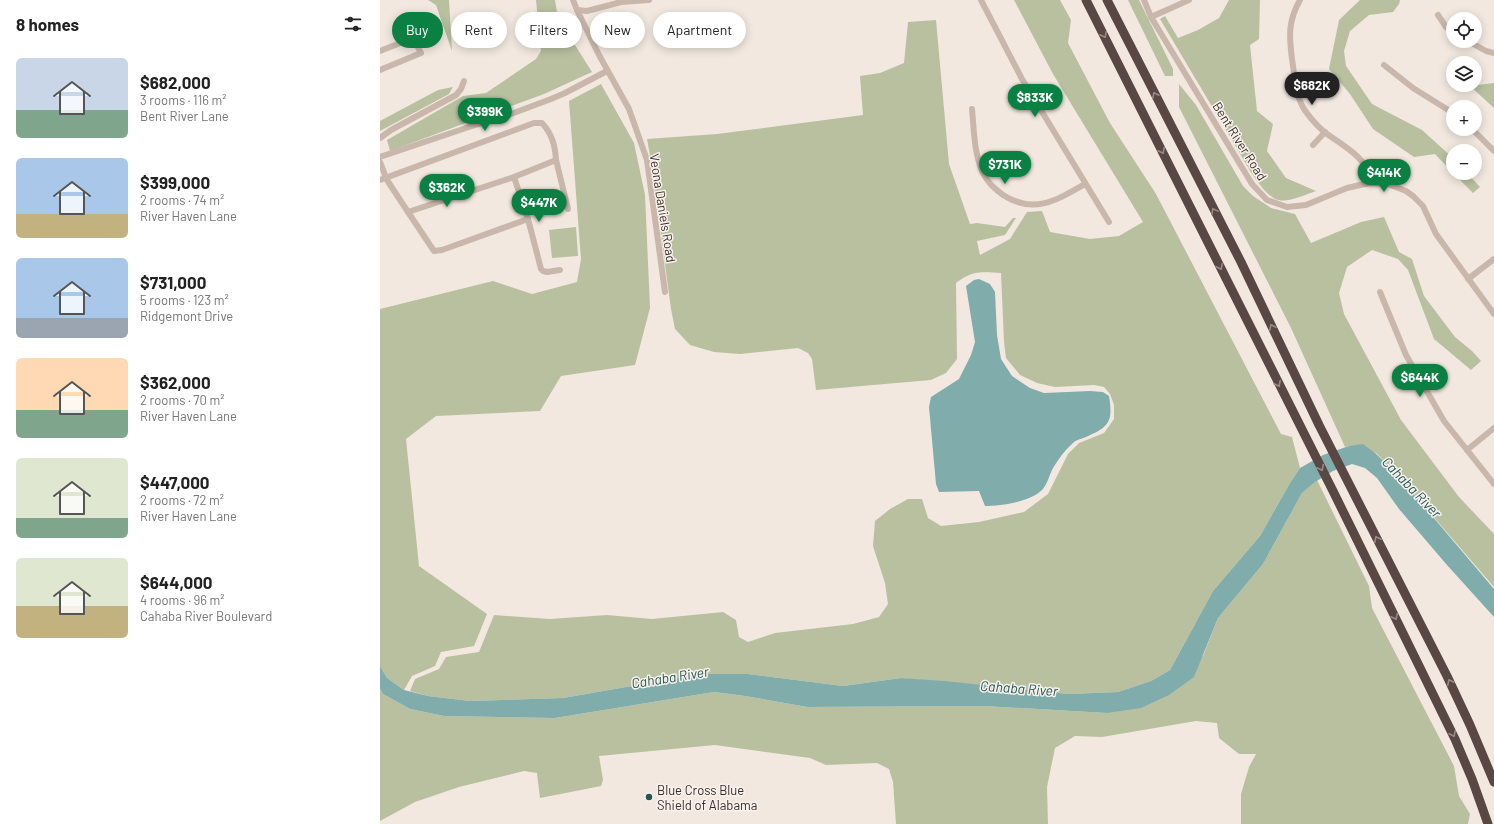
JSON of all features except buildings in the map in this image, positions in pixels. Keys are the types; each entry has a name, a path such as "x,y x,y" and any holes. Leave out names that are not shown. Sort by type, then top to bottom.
{"highway":[{"path":"1086,0 1378,582 1455,739 1472,779 1488,824"},
{"path":"1107,0 1240,262 1394,574 1459,700 1494,782"}],"street":[{"name":"Veona Daniels Road","path":"574,0 577,10 607,71 629,109 647,160 665,292"},
{"path":"577,10 587,11 621,2 649,0"},
{"path":"981,0 1022,79 1109,222"},
{"name":"Bent River Road","path":"1144,0 1151,17 1252,184 1267,200 1287,206 1301,206 1347,188 1369,183 1381,183 1397,187 1413,196 1422,206 1436,234 1494,314"},
{"path":"1151,17 1189,0"},
{"path":"1300,0 1292,16 1290,30 1290,41 1298,95 1305,111 1325,132 1362,162 1368,171 1369,183"},
{"path":"1438,15 1446,27"},
{"path":"380,51 413,38 421,53 380,70"},
{"path":"1481,48 1494,53"},
{"path":"1384,65 1427,97 1446,109"},
{"path":"380,157 511,114 565,93 607,71"},
{"path":"380,138 391,130 456,95 464,81"},
{"path":"972,109 976,148 982,172 991,186 1010,199 1029,205 1047,203 1067,195 1085,184"},
{"path":"383,179 534,123 542,123 547,129 555,148 556,160 568,208"},
{"path":"1313,145 1325,132"},
{"path":"1479,136 1494,151"},
{"path":"408,212 514,177 556,160"},
{"path":"380,162 383,179 408,212 434,251 442,250 528,219"},
{"path":"514,177 528,219 541,269 547,272 560,270"},
{"path":"1468,279 1494,259"},
{"path":"1380,292 1412,366 1444,421 1494,484"},
{"path":"1467,450 1494,428"}],"green space":[{"path":"428,0 449,0 452,51 443,25 443,12 438,12 436,5"},
{"path":"536,0 555,0 557,12 537,12"},
{"path":"1014,0 1060,0 1071,20 1068,43 1110,123 1156,194 1281,434 1292,437 1300,468 1260,536 1213,591 1170,670 1151,681 1118,692 1068,694 901,678 843,686 748,674 701,674 563,698 470,701 428,696 410,691 415,679 439,669 446,657 479,652 494,615 550,619 607,615 652,619 723,612 736,620 739,637 748,642 775,633 853,624 879,617 888,604 885,583 873,546 875,521 890,509 908,499 922,499 928,518 941,526 979,522 1024,512 1048,494 1068,454 1079,443 1104,433 1114,419 1114,405 1110,394 1104,387 1094,385 1055,387 1037,383 1020,375 1006,358 1001,273 988,272 972,274 956,283 957,359 946,373 931,380 816,390 812,359 808,353 798,348 740,354 714,352 690,345 675,329 647,139 717,134 863,115 860,76 880,73 904,63 908,22 936,20 949,164 970,224 977,223 1005,227 1013,218 1016,218 1005,235 977,241 980,255 1010,239 1027,212 1042,211 1050,232 1090,239 1119,236 1143,222 1053,74"},
{"path":"1128,0 1139,0 1173,69 1173,76 1165,76"},
{"path":"1229,0 1260,0 1259,39 1250,45 1257,111 1273,124 1267,151 1286,178 1316,191 1283,201 1275,199 1264,189 1252,174 1160,19 1165,16 1178,38 1198,30 1219,18"},
{"path":"1360,0 1400,0 1393,12 1369,15 1350,31 1344,51 1346,66 1372,104 1422,130 1446,152 1446,166 1435,154 1414,157 1373,129 1350,94 1329,69 1339,20"},
{"path":"541,48 577,48 592,72 544,94 390,151 387,140 463,96 486,93 536,59 541,51"},
{"path":"1494,83 1494,108 1477,92 1482,92 1482,84"},
{"path":"601,84 634,143 645,195 650,308 635,365 561,376 540,411 436,416 406,439 419,566 487,614 474,646 441,652 435,666 412,676 404,690 387,678 380,666 380,309 493,281 532,294 577,282 581,259 569,101"},
{"path":"1179,84 1196,105 1243,186 1253,196 1271,208 1295,214 1311,243 1361,222 1384,217 1399,252 1412,259 1424,296 1455,337 1472,351 1481,361 1471,370 1434,339 1408,270 1398,259 1372,250 1347,267 1339,293 1344,314 1401,420 1459,497 1494,534 1494,587 1394,471 1376,453 1349,446 1345,447 1291,328 1179,107"},
{"path":"453,87 449,94 380,131 380,121 438,90"},
{"path":"1460,180 1474,180 1480,187 1473,193"},
{"path":"576,227 578,256 552,258 549,230"},
{"path":"1317,480 1369,586 1372,608 1454,766 1459,796 1470,814 1468,824 1241,824 1241,794 1249,767 1256,754 1239,754 1219,738 1217,723 1196,721 1102,737 1075,736 1055,748 1047,787 1048,824 896,824 893,782 889,769 877,763 826,765 810,758 715,745 599,756 603,780 601,786 540,798 537,773 524,771 459,787 415,802 380,821 380,689 383,694 410,709 444,716 555,718 714,692 807,707 983,706 1107,713 1203,656 1218,618 1263,564 1302,493"}],"water":[{"path":"979,279 990,284 995,292 997,335 1001,359 1012,376 1030,388 1044,393 1090,391 1103,392 1109,396 1110,405 1110,417 1105,426 1075,442 1063,453 1042,490 1030,498 992,506 985,506 979,491 939,492 936,484 929,407 931,397 959,379 971,355 975,342 966,286 974,280"},
{"path":"1363,444 1394,471 1494,589 1494,617 1399,509 1377,478 1365,468 1352,464 1333,471 1315,482 1302,493 1263,564 1218,618 1194,677 1169,695 1141,708 1107,713 983,706 807,707 714,692 555,718 444,716 410,709 383,694 380,689 380,666 387,678 404,690 428,696 470,701 563,698 701,674 748,674 843,686 901,678 1068,694 1118,692 1151,681 1170,670 1213,591 1260,536 1300,468 1323,455 1349,446"}],"place":[{"name":"Blue Cross Blue Shield of Alabama","path":"649,797"}],"water label":[{"name":"Cahaba River","path":"1412,487"},
{"name":"Cahaba River","path":"670,677"},
{"name":"Cahaba River","path":"1019,688"}]}
